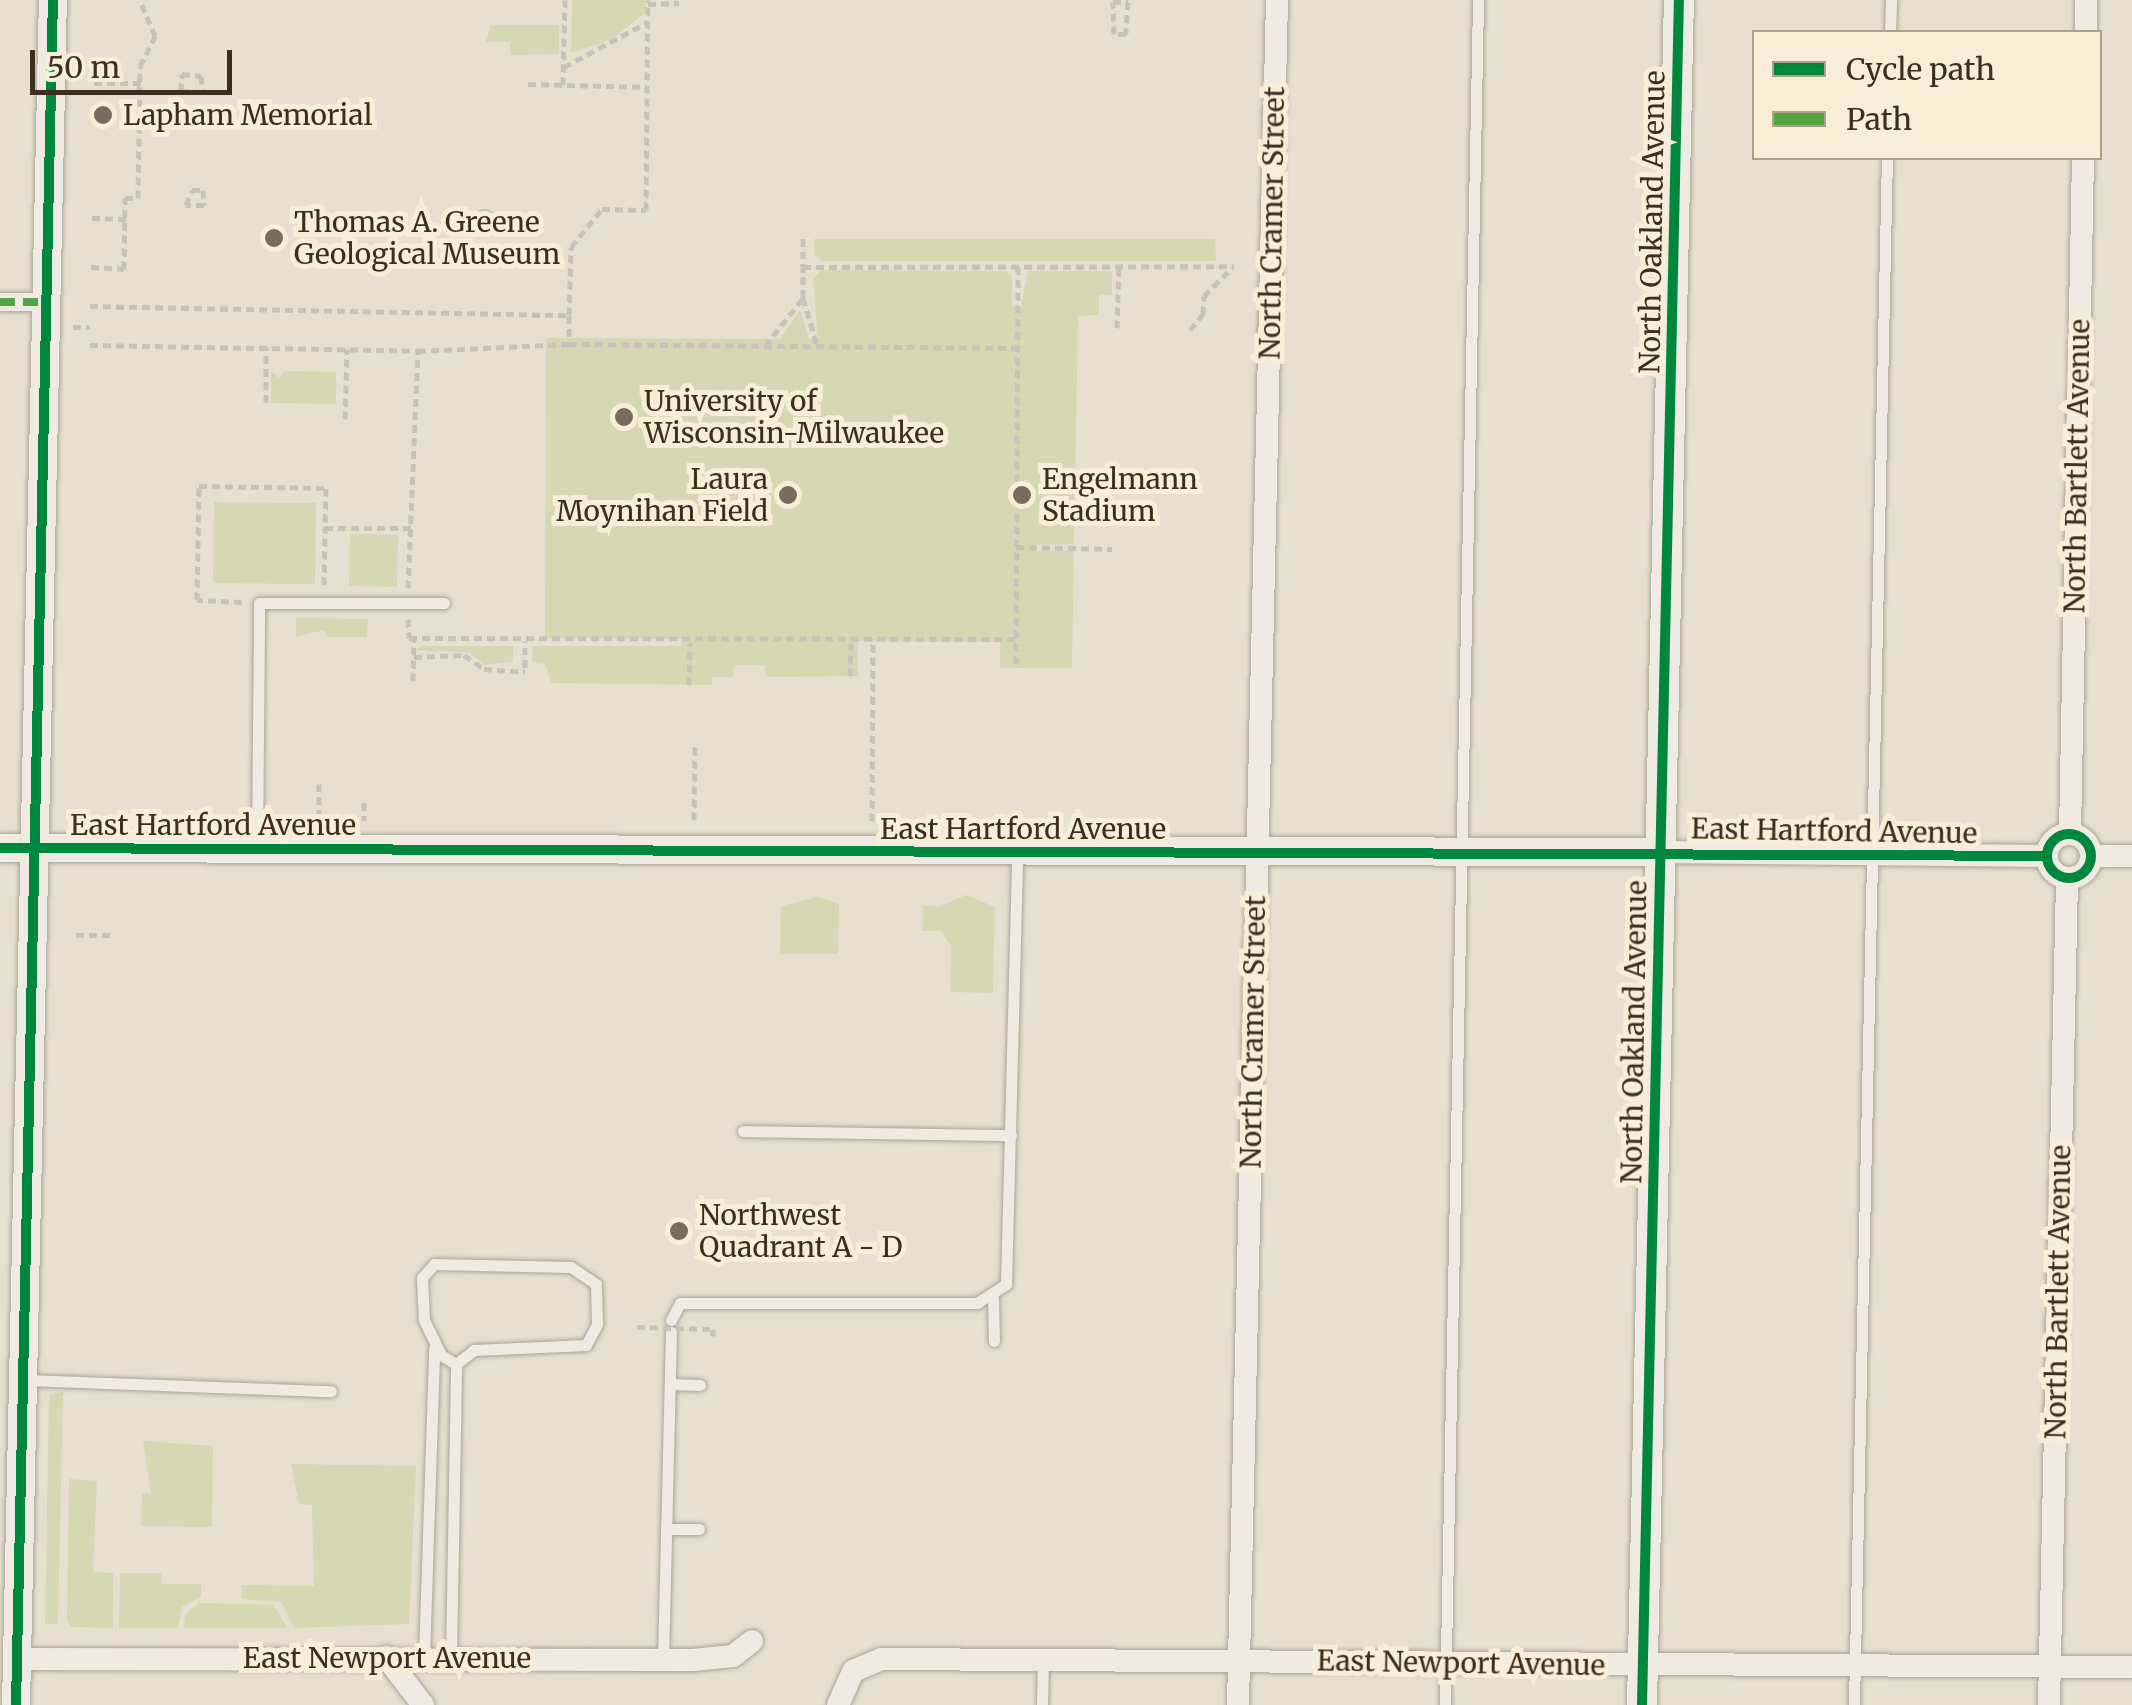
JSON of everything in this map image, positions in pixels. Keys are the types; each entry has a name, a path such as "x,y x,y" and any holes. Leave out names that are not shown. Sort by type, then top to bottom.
{"main road":[{"name":"North Oakland Avenue","path":"1642,1705 1679,0"}],"street":[{"path":"16,1705 53,0"},
{"name":"North Cramer Street","path":"1238,1705 1277,0"},
{"path":"2086,0 2086,30"},
{"name":"North Bartlett Avenue","path":"2070,834 2083,160"},
{"path":"0,302 47,302"},
{"path":"2070,834 2087,843 2091,856 2087,869 2067,878 2053,871 2047,856 2054,840 2070,834"},
{"name":"East Hartford Avenue","path":"0,848 1463,850 2047,856"},
{"path":"2091,856 2132,856"},
{"name":"North Bartlett Avenue","path":"2049,1705 2067,878"},
{"name":"East Newport Avenue","path":"17,1659 721,1659 752,1642"},
{"path":"386,1657 423,1705"},
{"name":"East Newport Avenue","path":"838,1705 853,1672 881,1659 2132,1667"}],"lane":[{"path":"1445,1705 1478,0"},
{"path":"1890,30 1891,0"},
{"path":"1854,1705 1887,160"},
{"path":"257,848 259,603 444,603"},
{"path":"663,1660 671,1326 680,1303 992,1298 1006,1284 1017,852"},
{"path":"744,1131 1010,1135"},
{"path":"424,1657 434,1344 421,1296 422,1278 434,1264 571,1267 596,1284 597,1324 586,1345 474,1350 456,1364"},
{"path":"992,1298 994,1340"},
{"path":"434,1344 456,1364 451,1658"},
{"path":"23,1380 331,1391"},
{"path":"670,1384 700,1385"},
{"path":"666,1529 699,1529"},
{"path":"1042,1705 1043,1658"}],"path":[{"path":"91,268 124,269 126,198 138,198 140,66 155,36 140,0"},
{"path":"563,85 565,0"},
{"path":"569,344 572,247 602,209 646,210 648,2 680,3"},
{"path":"1113,2 1128,2 1126,34 1114,34 1113,2"},
{"path":"1116,4 1129,4 1129,35 1116,35 1116,4"},
{"path":"564,67 648,22"},
{"path":"182,74 201,76 202,92 181,91 182,74"},
{"path":"94,83 141,83"},
{"path":"528,84 647,87"},
{"path":"203,190 204,205 186,205 186,197 203,190"},
{"path":"472,213 495,213 495,229 472,228 472,213"},
{"path":"92,218 127,219"},
{"path":"803,238 802,298 817,345"},
{"path":"803,266 1234,266 1204,296 1202,314 1190,330"},
{"path":"1016,664 1018,266"},
{"path":"1116,328 1119,266"},
{"path":"765,346 802,298"},
{"path":"90,306 569,315"},
{"path":"90,345 418,351 569,344 1018,348"},
{"path":"266,347 266,402"},
{"path":"345,419 347,350"},
{"path":"418,351 409,638 690,643 1016,639"},
{"path":"259,603 197,600 199,486 326,488 324,603"},
{"path":"325,528 411,528"},
{"path":"1016,547 1112,549"},
{"path":"413,681 414,638"},
{"path":"872,821 873,638"},
{"path":"414,657 464,655 484,669 525,671 525,641"},
{"path":"689,685 690,643"},
{"path":"850,676 851,643"},
{"path":"694,746 694,820"},
{"path":"319,784 319,822"},
{"path":"364,802 364,821"},
{"path":"76,934 113,936"},
{"path":"637,1327 713,1328 713,1336"}],"green space":[{"path":"572,0 645,0 645,13 612,39 571,53"},
{"path":"491,25 559,25 559,54 510,55 510,42 486,42"},
{"path":"814,239 1215,239 1216,261 822,261 814,255"},
{"name":"Laura Moynihan Field","path":"822,270 1006,271 1012,277 1012,307 1021,307 1028,271 1112,271 1112,295 1099,295 1099,315 1078,316 1074,544 1034,545 1035,551 1074,551 1072,668 1000,668 1000,642 858,641 858,676 766,677 765,665 734,665 733,677 712,677 712,685 551,683 545,663 532,662 533,646 681,646 682,639 545,638 546,338 780,339 800,310 809,339 818,339 813,279"},
{"path":"271,371 279,378 284,371 336,372 336,404 271,403"},
{"path":"214,502 316,503 315,584 213,583"},
{"path":"350,534 398,535 397,587 349,586"},
{"path":"296,618 368,619 367,637 328,637 324,630 296,637"},
{"path":"419,646 513,646 513,662 484,665 469,652 418,651"},
{"path":"966,895 995,907 993,993 950,992 951,946 941,931 922,931 923,905 938,907"},
{"path":"818,897 839,904 838,954 780,954 781,906"},
{"path":"63,1392 58,1624 45,1624 49,1395"},
{"path":"143,1441 213,1446 212,1527 141,1526 142,1494 151,1493"},
{"path":"291,1464 416,1466 409,1624 294,1628 281,1602 242,1599 242,1585 314,1586 312,1505 299,1504"},
{"path":"69,1479 97,1481 93,1572 113,1573 113,1628 71,1627 67,1621"},
{"path":"120,1573 161,1573 162,1584 201,1584 201,1597 182,1607 178,1628 119,1628"},
{"path":"200,1603 273,1605 288,1628 184,1628 185,1614"}],"marked path":[{"path":"0,302 47,302"}],"cycle path":[{"path":"16,1705 53,0"},
{"path":"1642,1705 1679,0"},
{"path":"2069,834 2084,841 2091,856 2084,871 2069,878 2054,871 2047,856 2054,841 2069,834"},
{"path":"0,848 2047,856"}],"place":[{"name":"Lapham Memorial","path":"103,115"},
{"name":"Thomas A. Greene Geological Museum","path":"274,238"},
{"name":"University of Wisconsin-Milwaukee","path":"624,417"},
{"name":"Laura Moynihan Field","path":"788,495"},
{"name":"Engelmann Stadium","path":"1022,495"},
{"name":"Northwest Quadrant A - D","path":"679,1231"}]}
